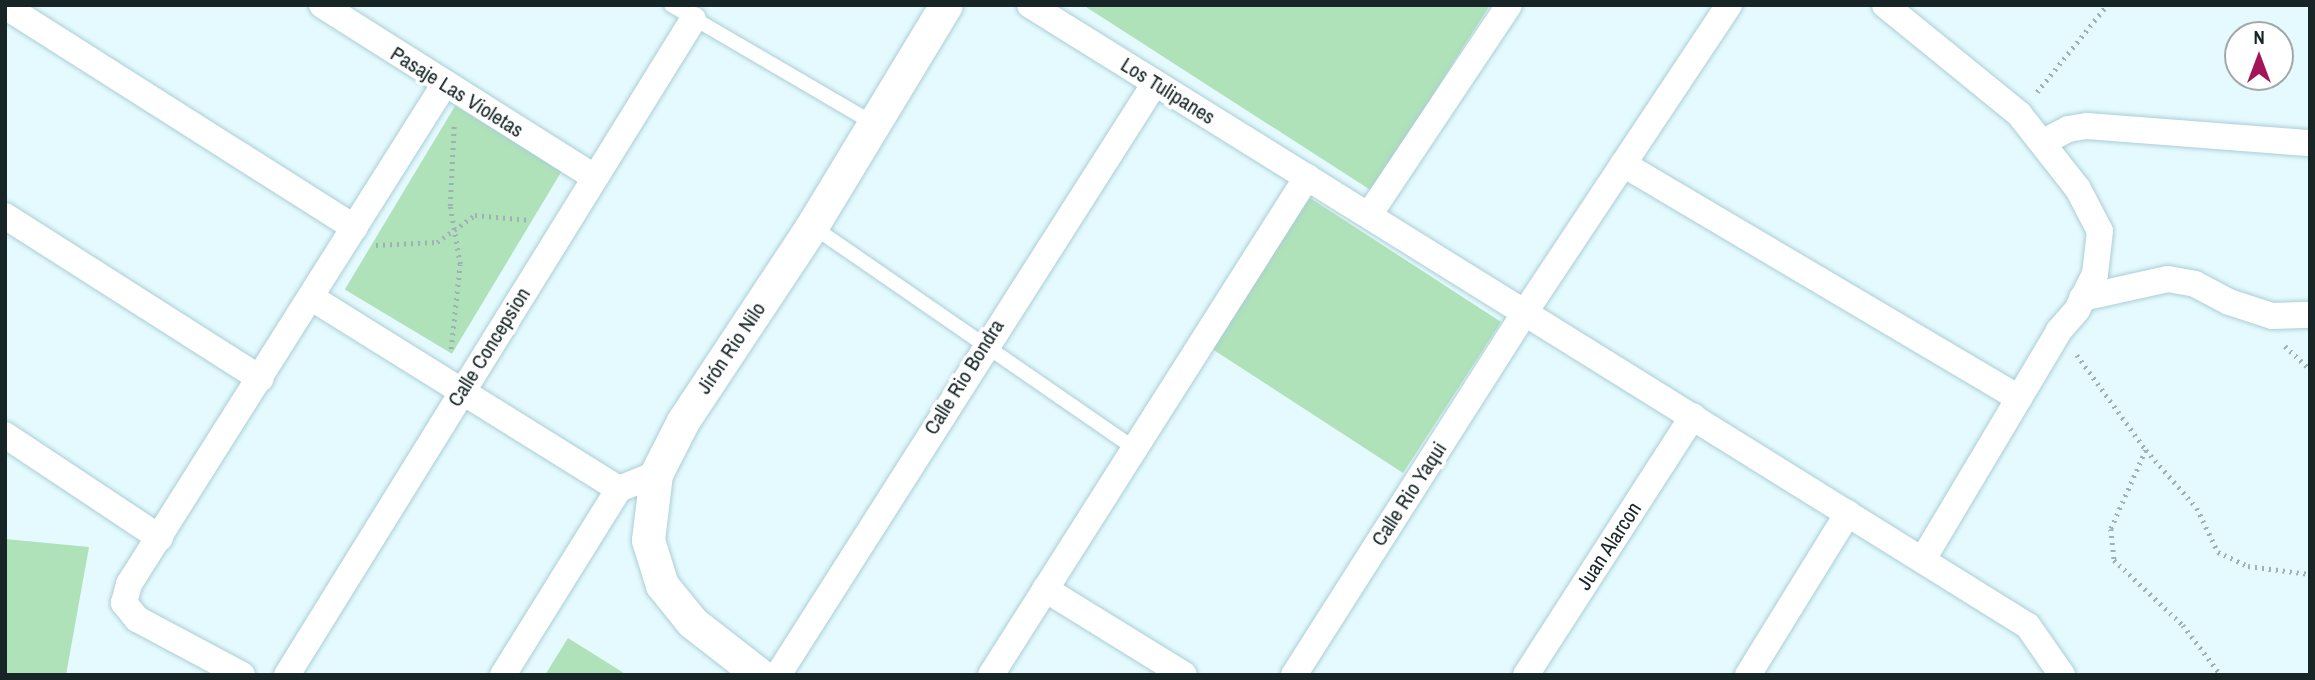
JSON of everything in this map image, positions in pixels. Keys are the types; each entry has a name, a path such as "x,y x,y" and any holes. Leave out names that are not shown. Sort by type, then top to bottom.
{"street":[{"name":"Pasaje Las Violetas","path":"322,5 444,85 594,177"},
{"name":"Jirón Rio Nilo","path":"760,675 692,622 662,585 648,540 656,474 682,421 812,226 946,5"},
{"name":"Los Tulipanes","path":"1030,5 2028,626 2055,671"},
{"path":"1369,215 1509,5"},
{"name":"Calle Rio Yaqui","path":"1294,675 1525,312 1729,5"},
{"path":"1885,5 2019,114 2043,142 2089,206 2100,231 2095,274 1923,559"},
{"path":"10,12 362,237"},
{"name":"Calle Concepsion","path":"287,675 693,20"},
{"name":"Calle Rio Bondra","path":"778,675 984,345 1155,83"},
{"path":"242,675 137,619 124,603 129,584 312,298 362,237 444,85"},
{"path":"2043,142 2068,129 2087,127 2310,143"},
{"path":"1623,164 2019,398"},
{"path":"991,675 1307,177"},
{"path":"5,216 261,379"},
{"path":"2082,298 2168,279 2194,284 2272,316 2310,315"},
{"path":"312,298 460,394 619,489"},
{"name":"Juan Alarcon","path":"1526,675 1693,416"},
{"path":"5,435 160,538"},
{"path":"503,675 619,489 656,474"},
{"path":"1751,674 1849,513"},
{"path":"1045,589 1184,675"}],"lane":[{"path":"671,5 875,124"},
{"path":"812,226 1134,448"}],"path":[{"path":"2019,114 2107,5"},
{"path":"450,353 460,264 450,206 455,119"},
{"path":"362,237 437,242 475,215 530,220"},
{"path":"2059,331 2146,450 2197,509 2218,552 2248,566 2310,574"},
{"path":"2146,450 2111,529 2114,560 2183,625 2221,675"}],"green space":[{"path":"1083,5 1490,5 1372,191"},
{"path":"455,106 562,170 452,354 345,289"},
{"path":"1304,194 1501,322 1403,473 1206,345"},
{"path":"5,539 89,547 66,675 5,675"},
{"path":"568,638 627,675 545,675"}]}
